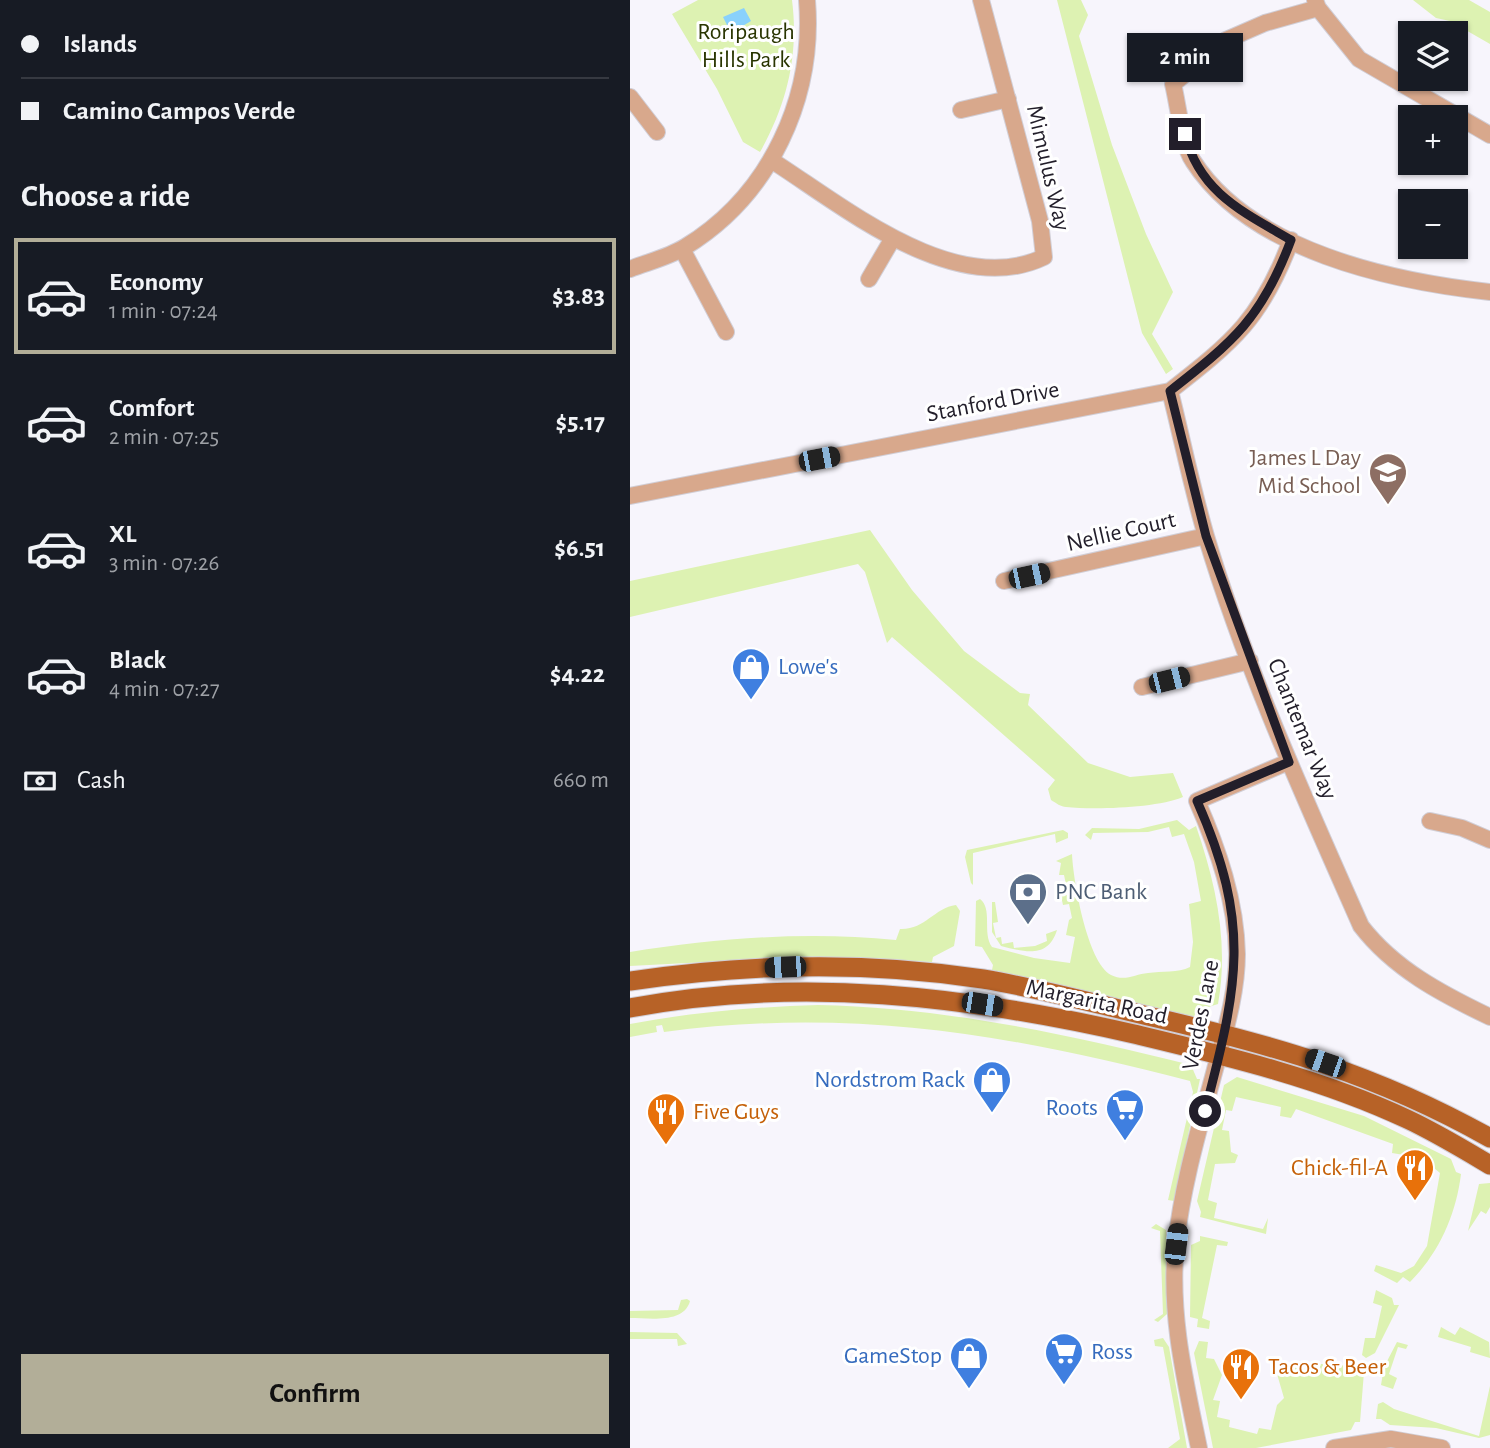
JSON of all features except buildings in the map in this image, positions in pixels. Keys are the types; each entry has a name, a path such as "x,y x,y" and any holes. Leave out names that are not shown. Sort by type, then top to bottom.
{"main road":[{"name":"Margarita Road","path":"630,981 785,967 871,968 969,978 1225,1032 1309,1057 1386,1086 1490,1138"},
{"path":"832,991 879,983 959,990 967,984 969,978"},
{"name":"Margarita Road","path":"630,1008 727,995 832,991 898,994 1026,1010 1219,1054 1365,1101 1408,1119 1490,1165"}],"street":[{"path":"630,270 682,249 734,209 771,160 785,133 803,83 807,58 807,0"},
{"name":"Mimulus Way","path":"771,160 893,238 951,263 1000,267 1031,263 1044,257 1040,221 981,0"},
{"path":"1490,135 1359,60 1317,4 1226,40 1173,84 1191,159 1225,202 1291,240 1379,275 1420,284 1490,292"},
{"path":"630,97 657,132"},
{"path":"961,110 1008,99"},
{"path":"869,279 893,238"},
{"name":"Stanford Drive","path":"630,496 1170,391 1218,354 1247,325 1275,284 1291,240"},
{"path":"682,249 726,332"},
{"name":"Chantemar Way","path":"1170,391 1206,536 1250,661 1289,762 1362,926 1378,949 1402,968 1490,1017"},
{"name":"Nellie Court","path":"1004,581 1206,536"},
{"path":"1142,687 1250,661"},
{"name":"Verdes Lane","path":"1199,1448 1176,1331 1175,1265 1182,1207 1233,997 1237,954 1232,910 1214,840 1197,801 1289,762"},
{"path":"1430,821 1462,828 1490,840"},
{"path":"1334,1448 1391,1439 1442,1448"}],"green space":[{"name":"Roripaugh Hills Park","path":"698,0 792,0 794,40 789,79 777,116 760,152 743,142 717,89 672,14"},
{"path":"1057,0 1081,0 1088,15 1079,36 1112,145 1146,234 1173,292 1152,334 1173,369 1166,374 1142,333"},
{"path":"1413,0 1469,0 1490,12 1490,44 1468,31 1468,21 1436,18"},
{"path":"870,530 912,590 964,651 1020,693 1030,694 1028,705 1088,763 1130,777 1173,773 1183,797 1158,804 1109,808 1064,807 1051,800 1048,789 1055,780 892,637 887,643 865,572 858,564 630,617 630,581"},
{"path":"1177,820 1189,830 1196,826 1215,892 1222,959 1218,1004 1196,1011 1194,1017 992,970 993,965 982,947 975,946 976,901 980,899 986,909 992,947 1034,958 1070,963 1075,937 1066,935 1069,920 1072,918 1069,904 1063,905 1061,896 1068,894 1064,875 1059,875 1061,863 1056,861 1072,854 1075,882 1088,938 1102,967 1111,975 1121,978 1190,967 1193,942 1189,904 1201,901 1194,862 1184,834 1172,837 1169,827 1148,832 1093,833 1091,840 1085,835 1092,828 1139,829"},
{"path":"1063,830 1068,833 1068,838 1056,843 1055,834 973,853 973,885 971,883 965,857 967,850"},
{"path":"992,902 995,902 998,922 993,923 996,938 1001,937 1002,944 1013,942 1014,948 1035,946 1047,941 1046,934 1057,930 1053,939 1048,946 1035,951 1019,950 1001,946 992,932"},
{"path":"956,905 960,911 954,946 933,957 932,962 803,957 630,966 630,952 697,943 796,936 896,940 900,929 923,923 941,910"},
{"path":"818,1005 914,1011 1006,1024 1191,1065 1197,1079 1200,1079 1174,1201 1168,1200 1193,1092 1190,1081 1123,1064 994,1038 865,1024 799,1022 664,1032 662,1025 656,1026 657,1032 630,1037 630,1024 677,1016"},
{"path":"1237,1077 1364,1116 1451,1159 1456,1172 1461,1174 1450,1219 1430,1259 1410,1282 1403,1277 1397,1283 1374,1271 1376,1265 1401,1273 1414,1266 1427,1246 1440,1173 1422,1158 1392,1153 1393,1144 1296,1109 1291,1118 1280,1116 1281,1107 1236,1097 1232,1111 1226,1110 1222,1130 1229,1131 1231,1152 1238,1155 1235,1163 1215,1164 1208,1200 1217,1203 1214,1218 1263,1229 1268,1218 1266,1234 1200,1217 1197,1201 1224,1085"},
{"path":"1490,1183 1490,1207 1486,1214 1481,1211 1468,1231 1479,1184"},
{"path":"1156,1224 1166,1230 1167,1314 1158,1322 1154,1320 1163,1314 1160,1231 1151,1228"},
{"path":"1200,1236 1228,1242 1227,1246 1217,1245 1202,1318 1210,1321 1209,1329 1197,1327 1198,1319 1190,1317 1191,1245 1200,1241"},
{"path":"1376,1290 1392,1298 1394,1305 1399,1305 1375,1353 1366,1358 1362,1355 1365,1338 1375,1338 1382,1306 1373,1303"},
{"path":"681,1300 690,1301 686,1308 673,1316 656,1319 630,1318 630,1311 678,1310"},
{"path":"1441,1327 1455,1335 1460,1327 1489,1342 1490,1358 1470,1352 1471,1347 1438,1337"},
{"path":"630,1332 677,1333 687,1344 678,1346 677,1339 630,1339"},
{"path":"1163,1338 1169,1347 1187,1448 1168,1448 1180,1439 1163,1347 1155,1346 1154,1340"},
{"path":"1199,1341 1208,1342 1206,1358 1214,1359 1222,1375 1213,1400 1220,1401 1217,1417 1230,1420 1229,1427 1257,1434 1259,1428 1271,1430 1277,1405 1284,1398 1277,1374 1278,1362 1345,1365 1364,1372 1360,1422 1355,1422 1351,1430 1256,1448 1213,1448 1194,1353"},
{"path":"1397,1342 1408,1345 1406,1349 1398,1347 1389,1374 1397,1378 1393,1389 1381,1385 1384,1367"},
{"path":"1490,1386 1490,1435 1479,1438 1436,1428 1390,1425 1376,1419 1378,1404 1383,1402 1394,1409 1479,1436"}],"water":[{"path":"744,8 751,21 731,33 723,17"}],"place":[{"name":"James L Day Mid School","path":"1388,506"},
{"name":"Lowe's","path":"751,701"},
{"name":"PNC Bank","path":"1028,926"},
{"name":"Nordstrom Rack","path":"992,1114"},
{"name":"Roots","path":"1125,1142"},
{"name":"Five Guys","path":"666,1146"},
{"name":"Chick-fil-A","path":"1415,1202"},
{"name":"Ross","path":"1064,1386"},
{"name":"GameStop","path":"969,1390"},
{"name":"Tacos & Beer","path":"1241,1401"}],"route":[{"path":"1185,134 1191,159 1225,202 1291,240 1275,284 1247,325 1218,354 1170,391 1206,536 1289,762 1197,801 1214,840 1225,876 1237,954 1233,997 1205,1111"}]}
